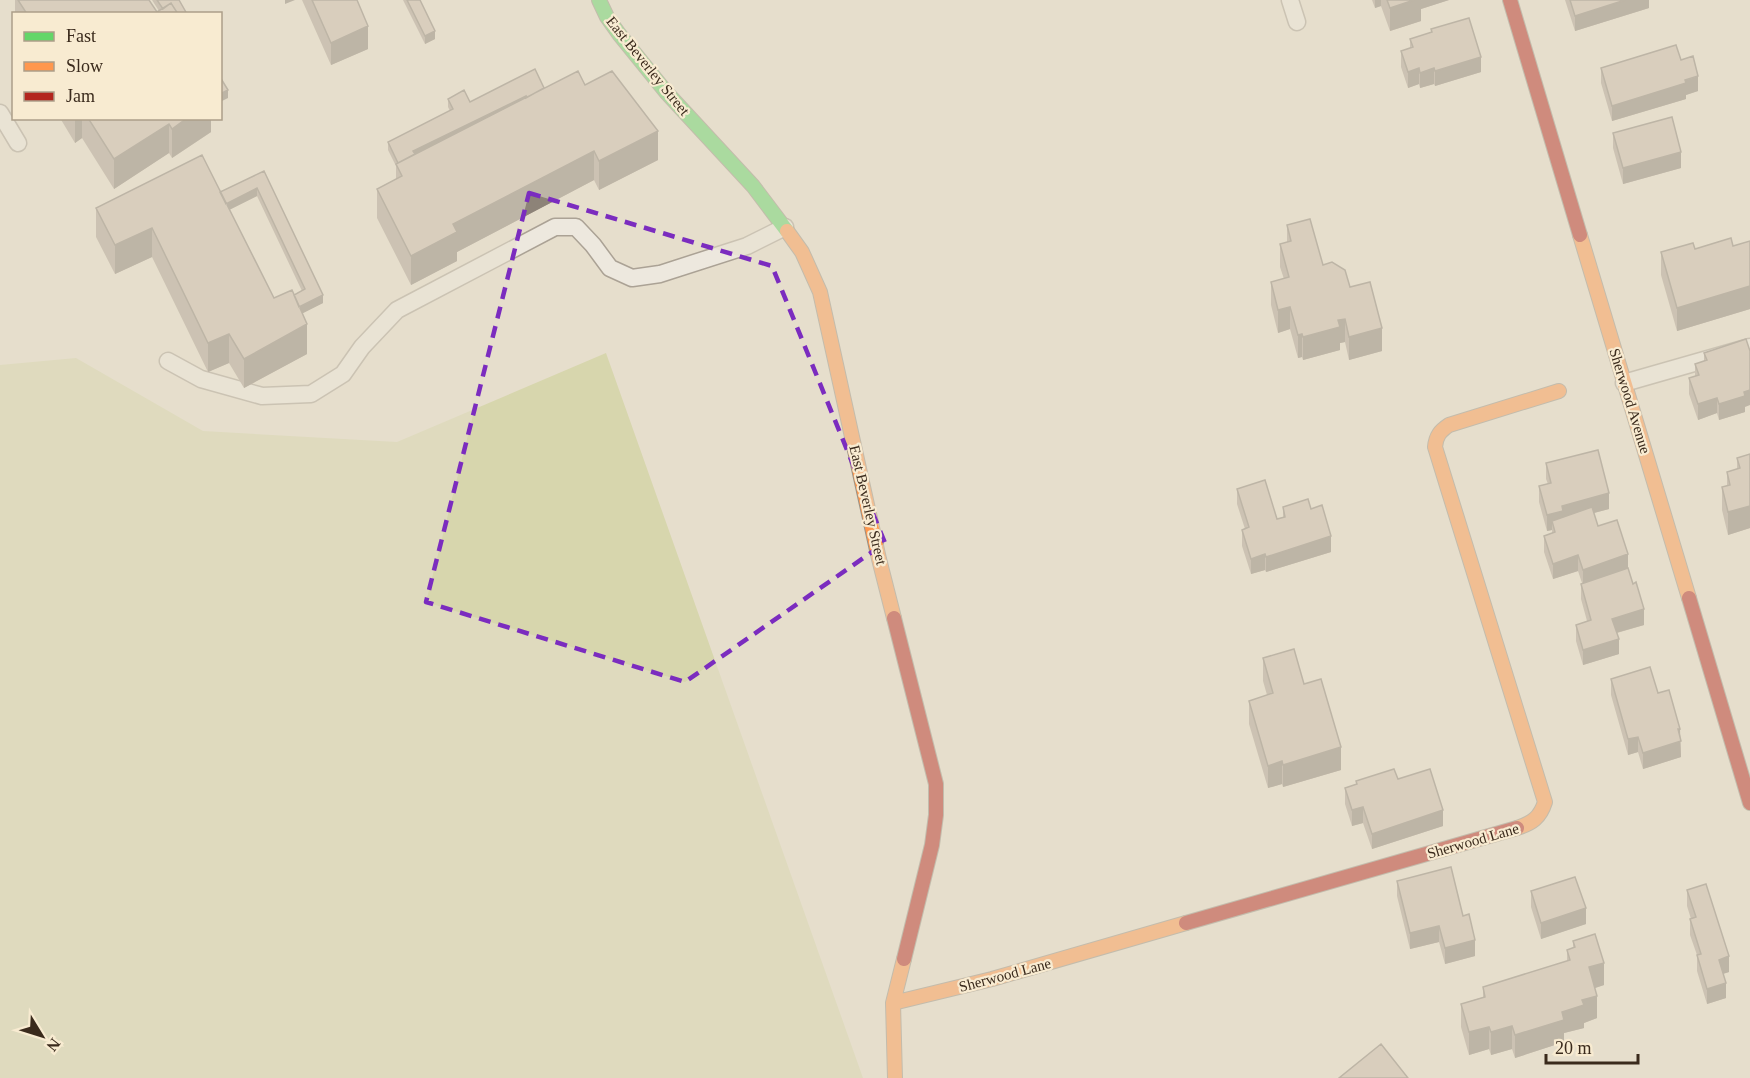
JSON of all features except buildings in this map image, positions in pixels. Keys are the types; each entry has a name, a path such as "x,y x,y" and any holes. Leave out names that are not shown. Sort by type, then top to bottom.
{"street":[{"name":"East Beverley Street","path":"599,0 619,34 666,92 753,186 785,227 802,252 820,292 879,559 936,784 933,838 893,1003 895,1078"},
{"name":"Sherwood Avenue","path":"1510,0 1750,802"},
{"name":"Sherwood Lane","path":"893,1003 992,979 1530,824 1536,819 1541,814 1545,802 1435,447 1435,440 1439,431 1449,425 1559,391"}],"lane":[{"path":"1290,0 1297,22"},
{"path":"0,113 18,142"},
{"path":"168,361 201,379 262,396 311,394 343,374 362,347 397,310 555,227 576,227 593,244 610,268 632,278 660,274 747,246 785,227"},
{"path":"1624,383 1750,347"}],"highlighted area":[{"path":"529,193 772,266 885,543 685,682 426,602"}],"green space":[{"path":"606,353 863,1078 0,1078 0,365 76,358 203,431 397,442"}],"traffic: fast":[{"path":"599,0 619,34 666,92 753,186 787,231"}],"traffic: slow":[{"path":"787,231 802,252 820,292 894,618"},
{"path":"1580,235 1689,598"},
{"path":"1517,828 1535,819 1545,802 1435,447 1439,434 1449,425 1559,391"},
{"path":"893,1003 992,979 1186,923"},
{"path":"895,1078 893,1003 904,959"}],"traffic: jam":[{"path":"1510,0 1580,235"},
{"path":"1689,598 1750,803"},
{"path":"894,618 936,784 936,815 932,845 904,959"},
{"path":"1186,923 1517,828"}]}
